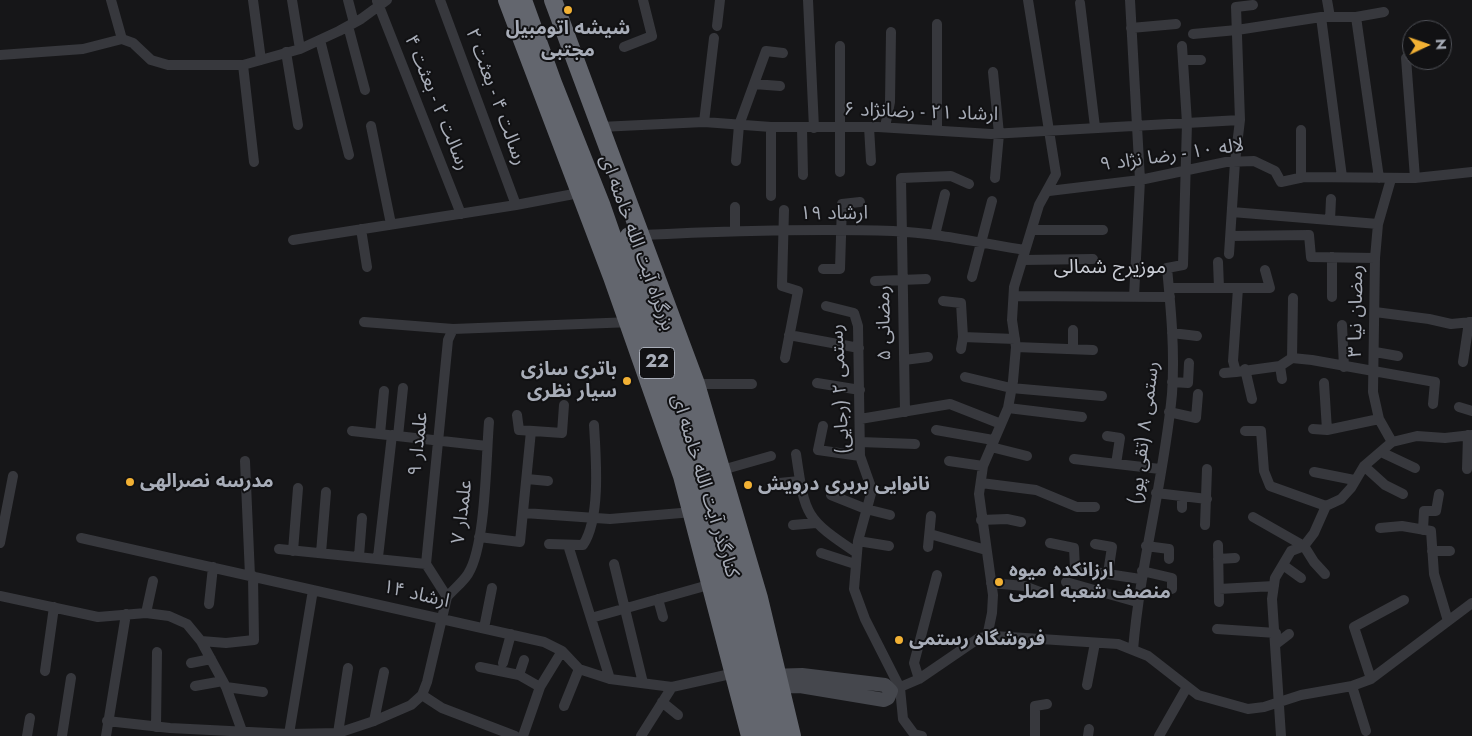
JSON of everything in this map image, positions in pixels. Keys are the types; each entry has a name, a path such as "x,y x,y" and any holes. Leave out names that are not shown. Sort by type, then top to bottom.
{"highway":[{"path":"507,0 540,68 579,193 602,231"},
{"name":"بزرگراه آیت الله خامنه ای","path":"523,0 540,68 602,231 688,473 764,736"},
{"name":"بزرگراه آیت الله خامنه ای","path":"552,0 595,128 676,348 784,681 779,736"},
{"path":"595,128 641,235 652,282"},
{"name":"کنارگذر آیت الله خامنه ای","path":"676,348 696,384 704,431 722,470 728,512 771,651 784,681 786,710 792,736"},
{"name":"کنارگذر آیت الله خامنه ای","path":"688,473 693,512 707,538"},
{"name":"کنارگذر آیت الله خامنه ای","path":"712,559 712,584 750,736"}],"main road":[{"path":"784,681 884,700 896,689"}],"street":[{"path":"111,0 122,39"},
{"path":"253,0 261,60"},
{"path":"292,0 300,48"},
{"path":"348,0 351,24 365,90"},
{"name":"رسالت ۴ - بعثت ۲","path":"440,0 516,205"},
{"path":"624,47 652,36 643,0"},
{"path":"717,26 720,0"},
{"path":"808,0 814,128"},
{"path":"987,637 992,613 991,583 981,520 980,483 983,466 1008,408 1015,343 1012,320 1014,287 1040,205 1056,174 1028,0"},
{"path":"1130,0 1140,180 1134,296"},
{"path":"1327,0 1325,17 1342,177"},
{"path":"0,54 83,49 122,39 133,43 151,60 168,65 243,65 320,40 351,24 381,2"},
{"name":"رسالت ۲ - بعثت ۴","path":"381,2 462,214"},
{"path":"1080,3 1096,127"},
{"path":"1229,254 1235,162 1240,120 1236,7 1253,5"},
{"path":"1193,34 1237,30 1325,17 1356,17 1384,12"},
{"path":"1356,17 1379,178"},
{"path":"937,24 937,130"},
{"path":"1131,28 1176,24"},
{"path":"885,127 890,102 891,32"},
{"path":"704,122 714,38"},
{"path":"320,40 349,155"},
{"path":"840,46 840,172"},
{"path":"1182,46 1187,123 1186,171"},
{"path":"736,161 739,125 766,51 782,53"},
{"path":"286,52 298,125"},
{"path":"1183,60 1202,60"},
{"path":"243,65 254,162"},
{"path":"1407,70 1414,178"},
{"path":"993,72 999,134 995,178"},
{"path":"754,84 780,86"},
{"name":"ارشاد ۲۱ - رضانژاد ۶","path":"595,128 704,122 771,128 885,127 999,134 1136,124 1240,120"},
{"path":"372,126 391,224"},
{"path":"869,127 871,161"},
{"path":"771,128 771,196"},
{"path":"802,128 803,175"},
{"path":"1300,130 1301,178"},
{"name":"لاله ۱۰ - رضا نژاد ۹","path":"1049,190 1140,180 1235,162 1254,161 1275,171 1281,182 1301,178 1414,178 1472,172"},
{"name":"رستمی ۸ (تقی پور)","path":"1133,650 1141,575 1169,412 1172,382 1172,333 1167,268 1183,264 1186,171"},
{"name":"رمضانی ۵","path":"905,412 901,232 904,203 901,178 951,176 969,184"},
{"name":"رمضان نیا ۳","path":"1386,447 1372,392 1375,352 1375,258 1378,224 1391,179"},
{"path":"293,240 462,214 579,193"},
{"path":"935,235 945,194"},
{"path":"1330,220 1331,199"},
{"path":"972,277 992,200"},
{"path":"823,269 840,269 842,204 860,202"},
{"path":"735,207 735,231"},
{"path":"784,210 782,286 798,291 785,358"},
{"path":"1232,212 1378,224"},
{"path":"360,229 367,267"},
{"path":"1032,230 1103,230"},
{"name":"ارشاد ۱۹","path":"641,235 735,231 901,232 935,235 981,243 1024,255 1093,259"},
{"path":"1230,236 1309,235 1311,257 1375,258"},
{"path":"1332,257 1332,297"},
{"path":"1218,262 1219,288"},
{"path":"1014,296 1134,296 1219,288 1270,288 1265,270"},
{"path":"875,281 926,278"},
{"path":"1238,288 1233,361 1241,370 1252,399"},
{"path":"1292,358 1293,298"},
{"path":"943,302 961,303 963,337 961,350"},
{"name":"رستمی ۲ (رجایی)","path":"826,306 854,313 858,326 860,456 872,490 858,541 854,589 896,689"},
{"path":"1375,312 1429,319 1450,324 1471,322 1463,362"},
{"path":"364,322 454,328 635,322"},
{"path":"1342,325 1344,367"},
{"name":"علمدار ۹","path":"426,564 448,340 454,328"},
{"path":"1073,330 1073,349"},
{"path":"1172,333 1197,336"},
{"path":"789,336 859,348"},
{"path":"963,337 1093,350"},
{"path":"1375,352 1398,356"},
{"path":"904,360 928,357"},
{"path":"1224,373 1280,366 1292,358 1435,382 1433,404"},
{"path":"1172,382 1188,383 1189,362"},
{"path":"1280,366 1282,379"},
{"path":"965,377 1011,388 1102,396"},
{"path":"1324,382 1327,430"},
{"path":"818,383 860,390"},
{"path":"696,384 752,384"},
{"path":"378,558 403,388"},
{"path":"380,434 384,391"},
{"path":"1169,412 1196,418 1198,394"},
{"path":"860,419 950,404 1001,424"},
{"path":"517,415 519,430 562,433 564,405"},
{"path":"1459,407 1472,410"},
{"path":"1008,408 1082,417"},
{"path":"1313,429 1327,430 1379,419"},
{"name":"علمدار ۷","path":"447,597 468,574 475,556 479,537 489,422"},
{"path":"549,544 583,545 590,535 597,471 594,425"},
{"path":"823,426 818,450 860,456"},
{"path":"936,430 992,444 1027,456"},
{"path":"352,431 487,446"},
{"path":"479,537 520,542 530,431"},
{"path":"1245,431 1261,431 1264,472 1270,486 1326,506"},
{"path":"1281,736 1272,599 1275,578 1291,551 1304,546 1314,533 1326,506 1341,499 1351,488 1364,466 1386,447 1417,436 1445,438 1470,435 1467,469"},
{"path":"1107,436 1120,438 1116,464"},
{"path":"860,442 915,444"},
{"path":"1386,447 1415,468"},
{"path":"796,454 804,502 811,518 858,552"},
{"path":"722,470 771,456"},
{"path":"1074,459 1160,469"},
{"path":"201,641 226,644 254,640 245,461"},
{"path":"949,461 983,466"},
{"path":"1364,466 1385,485 1403,494"},
{"path":"1205,525 1207,470"},
{"path":"1314,472 1354,480"},
{"path":"0,542 13,476"},
{"path":"527,479 548,481"},
{"path":"779,483 800,481"},
{"path":"980,483 1036,490 1078,507 1095,507"},
{"path":"293,551 298,488"},
{"path":"321,553 326,492"},
{"path":"1156,493 1207,499"},
{"path":"1423,530 1424,511 1436,511 1439,494"},
{"path":"831,495 866,509 890,515"},
{"path":"1182,496 1182,508"},
{"path":"524,513 610,519 693,512"},
{"path":"928,547 932,516"},
{"path":"1253,517 1304,546 1314,562 1326,574"},
{"path":"359,556 362,518"},
{"path":"981,520 1007,519 1021,522"},
{"path":"793,525 816,523"},
{"path":"1380,528 1402,526 1431,531 1434,574 1448,621"},
{"path":"930,534 986,550"},
{"name":"ارشاد ۱۴","path":"81,538 544,642 562,651 579,669 610,679 672,687 735,673"},
{"path":"858,541 889,546"},
{"path":"1050,543 1074,548 1075,569 1172,578 1172,589"},
{"path":"1095,544 1112,547 1108,573"},
{"path":"568,545 610,679"},
{"path":"1218,545 1219,602"},
{"path":"1146,546 1169,549 1169,558"},
{"path":"108,721 156,727 170,732 189,733 237,732 308,735 353,732 410,705 422,695 427,682 447,597 426,564 359,556 279,550"},
{"path":"1432,551 1450,551"},
{"path":"821,553 855,564"},
{"path":"1218,559 1235,558"},
{"path":"614,564 643,683"},
{"path":"1282,565 1301,578"},
{"path":"209,604 213,567"},
{"path":"919,679 914,663 938,575"},
{"path":"146,613 153,581"},
{"path":"1066,582 1137,602"},
{"path":"991,583 1024,586 1045,594"},
{"path":"591,618 712,584"},
{"path":"1218,589 1274,586"},
{"path":"484,628 492,588"},
{"path":"289,734 313,590"},
{"path":"0,596 98,617 146,613 169,616 187,624 201,641 225,684 237,732"},
{"path":"658,599 663,618"},
{"path":"1371,679 1354,627 1404,600"},
{"path":"922,736 909,731 903,719 896,689 919,679 980,638 1118,644 1148,656 1198,695 1248,709 1278,703 1300,695 1352,686 1371,679 1472,603"},
{"path":"45,671 54,608"},
{"path":"106,736 126,614"},
{"path":"1217,629 1276,639 1289,634"},
{"path":"503,663 511,634"},
{"path":"1087,685 1095,643"},
{"path":"523,736 540,687 562,651"},
{"path":"156,727 157,652"},
{"path":"191,663 211,659"},
{"path":"519,676 524,660"},
{"path":"480,667 519,676 540,687"},
{"path":"338,733 348,668"},
{"path":"564,706 579,669"},
{"path":"374,721 384,672"},
{"path":"62,736 71,678"},
{"path":"195,686 225,684 263,692"},
{"path":"1159,736 1187,686"},
{"path":"1352,686 1366,731"},
{"path":"641,736 672,687"},
{"path":"422,695 442,708 515,736"},
{"path":"662,702 678,715"},
{"path":"1035,736 1035,706 1047,704"},
{"path":"27,736 30,718"},
{"path":"135,736 136,725"}],"place":[{"name":"شیشه اتومبیل مجتبی","path":"568,10"},
{"name":"باتری سازی سیار نظری","path":"627,381"},
{"name":"مدرسه نصرالهی","path":"130,482"},
{"name":"نانوایی بربری درویش","path":"748,485"},
{"name":"ارزانکده میوه منصف شعبه اصلی","path":"999,582"},
{"name":"فروشگاه رستمی","path":"899,640"}],"district":[{"name":"موزیرج شمالی","path":"1110,268"}]}
